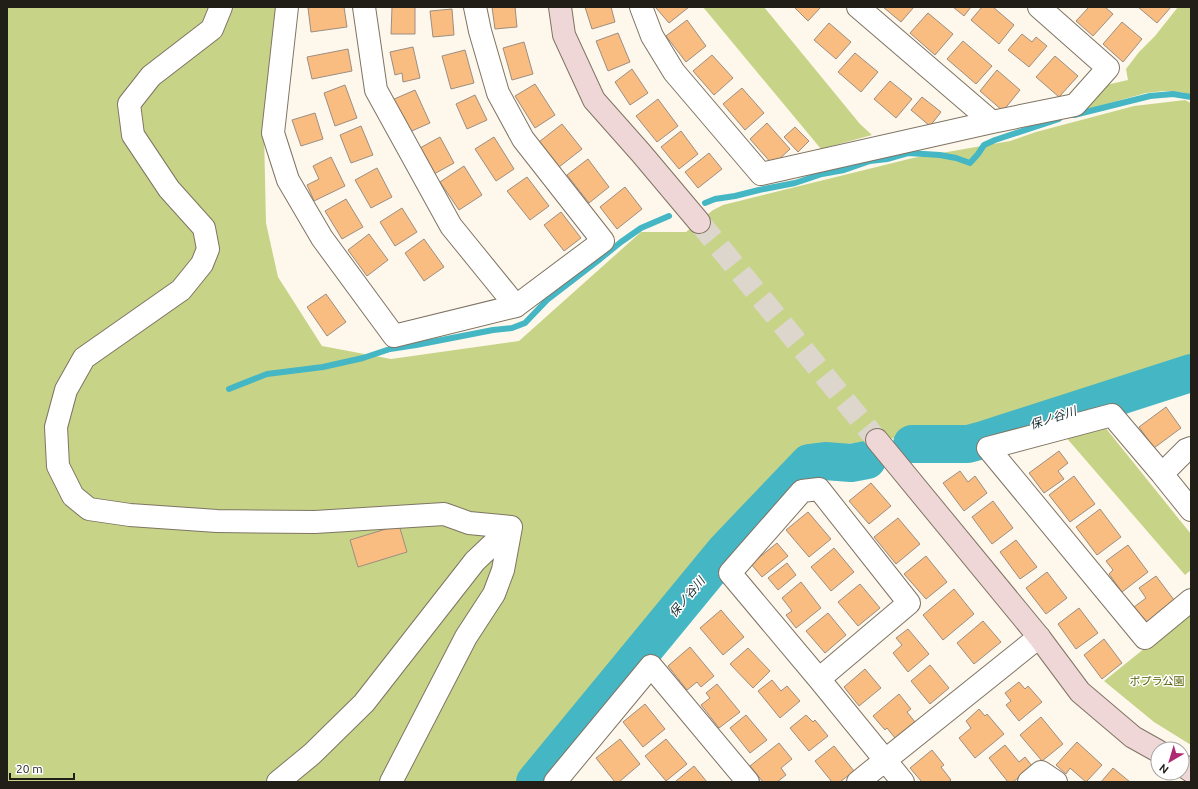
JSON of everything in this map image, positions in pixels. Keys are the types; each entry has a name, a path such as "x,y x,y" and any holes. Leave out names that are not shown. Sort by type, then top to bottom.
{"street":[{"path":"221,7 212,29 151,76 129,104 132,135 169,189 204,228 208,250 202,264 181,290 84,358 66,390 56,427 58,466 73,496 89,509 130,515 217,521 315,522 444,514 469,523 511,527"},
{"path":"287,7 273,133 288,180 322,238 394,336 516,306 604,241 523,139 498,93 480,31 475,7"},
{"path":"364,7 376,90 451,226 516,306"},
{"path":"560,7 564,35 594,100 699,222"},
{"path":"642,7 652,36 674,72 761,174 992,122 1075,105 1108,68 1039,7"},
{"path":"858,7 992,122"},
{"path":"1191,510 1112,415 988,448 1145,638 1191,600"},
{"path":"877,440 1039,637 1080,692 1133,737 1150,747"},
{"path":"1162,474 1186,450 1191,448"},
{"path":"819,679 909,603 819,489 802,491 730,572 902,782"},
{"path":"278,782 312,754 364,703 475,560 511,527"},
{"path":"392,782 466,637 494,594 503,570 511,527"},
{"path":"858,782 1039,637"},
{"path":"555,782 651,666 748,782"},
{"path":"1029,782 1041,772 1056,782"}],"green space":[{"path":"7,7 277,7 264,133 266,223 278,277 322,346 391,359 519,341 641,232 686,232 713,210 723,205 913,158 1010,141 1036,132 1134,106 1185,100 1191,103 1191,365 991,430 904,437 807,449 713,541 519,782 7,782"},
{"path":"703,7 764,7 860,124 872,135 821,149"},
{"path":"1178,7 1191,7 1191,95 1181,92 1164,91 1146,93 1085,110 1106,85 1128,80 1126,69"},
{"path":"1104,426 1191,534 1191,570 1185,575 1064,435"},
{"name":"ポプラ公園","path":"1191,611 1191,745 1190,741 1185,741 1154,722 1104,681"}],"building":[{"path":"344,7 347,27 311,32 308,8"},
{"path":"392,7 415,7 415,34 391,34"},
{"path":"492,7 515,7 517,27 495,29"},
{"path":"585,7 611,7 615,22 592,29"},
{"path":"689,7 669,23 656,8"},
{"path":"794,7 821,7 808,21"},
{"path":"883,7 914,7 901,22"},
{"path":"953,7 971,7 964,16"},
{"path":"982,7 993,7 1014,25 999,44 971,20"},
{"path":"1089,7 1105,7 1113,14 1093,36 1076,21"},
{"path":"1138,7 1171,7 1157,23"},
{"path":"452,9 454,35 433,37 430,11"},
{"path":"928,13 953,34 935,55 910,33"},
{"path":"687,20 706,46 686,62 666,36"},
{"path":"1122,22 1142,39 1123,62 1103,44"},
{"path":"829,23 851,42 836,59 814,40"},
{"path":"618,33 630,62 608,71 596,41"},
{"path":"1022,34 1032,42 1036,37 1047,46 1029,67 1008,50"},
{"path":"963,41 992,66 976,84 947,59"},
{"path":"524,42 533,74 512,80 503,48"},
{"path":"413,47 420,78 403,82 402,73 395,75 390,52"},
{"path":"348,49 352,71 312,79 307,57"},
{"path":"465,50 474,83 451,89 442,56"},
{"path":"855,53 878,72 861,92 838,72"},
{"path":"712,55 733,78 714,95 693,71"},
{"path":"1055,56 1078,76 1059,97 1036,77"},
{"path":"632,69 648,93 630,105 615,82"},
{"path":"997,70 1020,90 1003,111 980,91"},
{"path":"890,81 912,99 896,118 874,99"},
{"path":"535,84 555,115 535,128 515,96"},
{"path":"345,85 357,118 335,126 324,93"},
{"path":"742,88 764,113 745,130 723,104"},
{"path":"415,90 430,123 407,133 392,100"},
{"path":"475,95 487,120 467,129 456,104"},
{"path":"922,97 941,112 930,126 911,110"},
{"path":"658,99 678,126 657,142 636,116"},
{"path":"315,113 323,139 301,146 292,120"},
{"path":"767,123 790,149 773,165 750,139"},
{"path":"562,124 582,149 559,167 539,142"},
{"path":"361,126 373,155 351,163 340,135"},
{"path":"795,127 809,141 798,152 784,137"},
{"path":"681,131 698,154 679,169 661,147"},
{"path":"440,137 454,163 434,174 420,148"},
{"path":"494,137 514,169 496,181 475,149"},
{"path":"709,153 722,169 698,188 685,172"},
{"path":"331,157 345,186 314,201 307,185 319,179 313,166"},
{"path":"588,159 609,187 589,203 567,175"},
{"path":"464,166 482,195 459,210 440,182"},
{"path":"377,168 392,197 371,208 355,180"},
{"path":"527,177 549,206 530,220 507,191"},
{"path":"625,187 642,209 617,229 600,207"},
{"path":"346,199 363,227 342,239 325,211"},
{"path":"402,208 417,232 395,246 380,222"},
{"path":"561,212 581,238 564,251 544,225"},
{"path":"369,234 388,260 367,276 348,250"},
{"path":"424,239 444,267 424,281 405,253"},
{"path":"326,294 346,322 327,336 307,307"},
{"path":"1166,407 1181,428 1154,448 1139,427"},
{"path":"1059,451 1068,463 1058,471 1064,479 1044,493 1029,473"},
{"path":"960,471 968,482 975,476 987,493 964,511 943,483"},
{"path":"1074,476 1095,504 1070,522 1049,495"},
{"path":"871,483 891,506 869,524 849,501"},
{"path":"993,501 1013,528 992,544 972,517"},
{"path":"1100,509 1121,537 1097,555 1076,527"},
{"path":"808,512 831,539 809,557 786,530"},
{"path":"898,518 920,544 896,564 874,537"},
{"path":"399,525 407,552 358,567 350,540"},
{"path":"1016,540 1037,567 1020,579 1000,552"},
{"path":"777,543 788,556 762,577 751,564"},
{"path":"1128,545 1148,572 1122,592 1109,574 1113,570 1106,561"},
{"path":"834,548 854,572 831,591 811,567"},
{"path":"926,556 947,582 926,599 904,574"},
{"path":"787,563 796,575 778,590 768,578"},
{"path":"1047,572 1067,598 1046,614 1026,588"},
{"path":"1156,576 1174,600 1142,627 1130,610 1146,598 1139,588"},
{"path":"801,582 821,608 796,628 786,615 792,611 782,598"},
{"path":"860,584 880,608 858,626 838,602"},
{"path":"954,589 974,614 943,640 923,615"},
{"path":"1079,608 1098,633 1076,649 1058,624"},
{"path":"721,610 744,637 723,655 700,628"},
{"path":"828,613 846,635 825,653 806,631"},
{"path":"983,621 1001,642 974,664 957,643"},
{"path":"908,629 929,654 908,672 893,653 902,645 896,638"},
{"path":"1104,639 1122,663 1102,679 1084,655"},
{"path":"690,647 714,676 701,687 697,682 687,690 668,666"},
{"path":"748,648 770,671 753,688 730,664"},
{"path":"930,665 949,688 930,704 911,681"},
{"path":"865,669 881,688 859,706 844,687"},
{"path":"772,680 781,691 787,686 800,701 780,718 758,691"},
{"path":"1019,682 1025,689 1028,686 1042,702 1019,721 1006,705 1011,701 1005,693"},
{"path":"717,684 740,712 719,728 701,705 710,698 706,693"},
{"path":"899,694 911,709 907,712 915,722 895,738 887,728 885,730 873,716"},
{"path":"645,704 665,729 643,747 623,722"},
{"path":"979,709 985,716 987,714 1004,734 975,758 959,738 971,728 966,721"},
{"path":"746,715 767,740 750,753 730,728"},
{"path":"806,715 813,722 815,720 828,736 809,751 790,728"},
{"path":"1041,717 1063,744 1042,761 1020,735"},
{"path":"620,739 640,764 619,782 615,782 596,758"},
{"path":"666,739 687,764 666,781 645,756"},
{"path":"1077,742 1102,765 1086,782 1070,768 1066,774 1056,765"},
{"path":"779,743 792,759 781,768 786,775 777,782 763,782 750,766"},
{"path":"1005,745 1019,762 1025,757 1032,766 1013,782 1008,782 989,758"},
{"path":"834,746 854,771 840,782 832,782 815,761"},
{"path":"932,750 944,765 941,767 951,780 948,782 922,782 910,768"},
{"path":"694,766 707,782 675,782 676,781"},
{"path":"1113,768 1130,782 1101,782"}],"waterway":[{"path":"1074,115 1150,96 1173,94 1191,97"},
{"path":"705,203 715,199 795,183 822,174 844,170 870,161 887,159 908,153 940,155 956,158 970,163 984,145 1059,119"},
{"path":"229,389 267,374 323,367 363,358 390,349 493,330 512,328 525,323 548,299 621,242 641,228 669,216"},
{"name":"保ノ谷川","path":"912,444 968,444 1191,373"},
{"name":"保ノ谷川","path":"535,782 725,551 809,463 825,461 851,463 867,460"}],"tunnel":[{"path":"699,222 877,440"}]}
